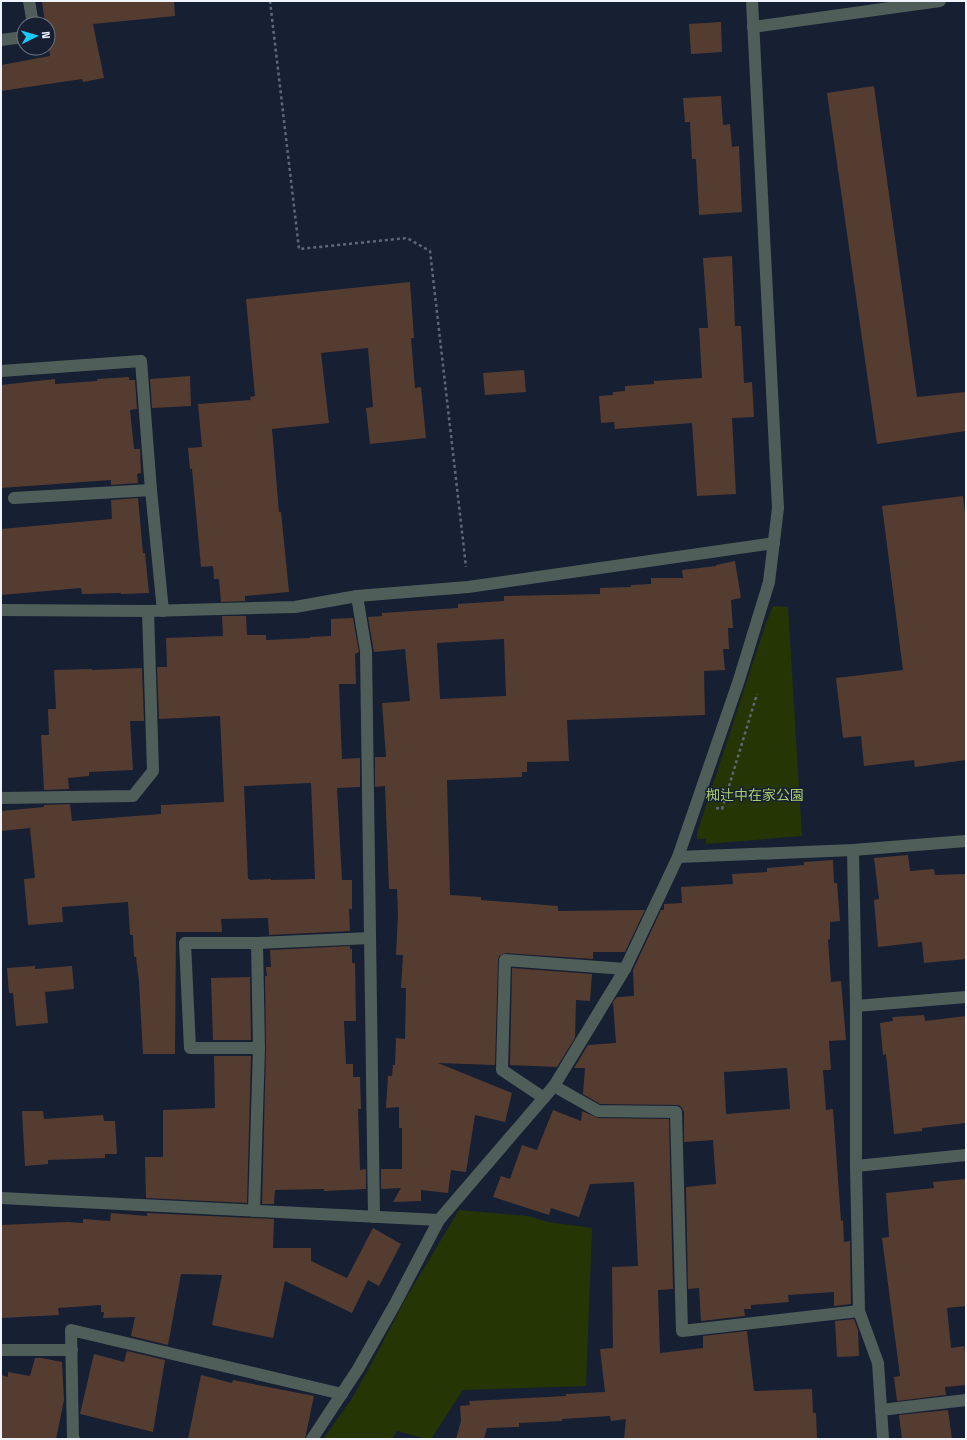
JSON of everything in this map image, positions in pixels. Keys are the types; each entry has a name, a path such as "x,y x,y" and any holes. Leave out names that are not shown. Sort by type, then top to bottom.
{"street":[{"path":"29,1 32,16"},
{"path":"312,1439 358,1369 395,1304 439,1220 554,1086 625,970 678,857 739,680 769,582 778,508 752,1"},
{"path":"753,27 940,1"},
{"path":"1,40 16,38"},
{"path":"1,371 140,361 163,611"},
{"path":"14,498 151,490"},
{"path":"1,610 163,611 295,607 357,596 468,587 774,543"},
{"path":"357,596 366,651 374,1217"},
{"path":"1,798 133,796 153,771 148,611"},
{"path":"678,857 853,850 966,841"},
{"path":"853,850 859,1311 878,1363 883,1439"},
{"path":"259,1048 190,1048 185,943 257,943 370,938"},
{"path":"254,1211 259,1048 257,943"},
{"path":"544,1098 502,1070 505,960 625,970"},
{"path":"856,1006 966,997"},
{"path":"554,1086 598,1111 676,1112 682,1331 859,1311"},
{"path":"856,1166 966,1155"},
{"path":"1,1198 439,1220"},
{"path":"73,1439 71,1330 342,1394"},
{"path":"1,1350 72,1350"},
{"path":"881,1410 966,1400"}],"path":[{"path":"270,1 299,250 407,238 430,251 468,587"}],"green space":[{"name":"椥辻中在家公園","path":"773,606 788,607 802,836 706,844 706,839 697,839 697,833 766,623"},
{"path":"459,1210 528,1216 548,1222 592,1228 586,1386 463,1390 431,1439 397,1431 392,1439 323,1439 351,1400 406,1298"}],"building":[{"path":"42,1 174,1 175,16 93,24 104,78 83,82 82,79 1,91 1,65 56,56 56,16 44,16"},
{"path":"721,22 722,52 691,54 689,24"},
{"path":"874,86 917,397 966,392 966,431 877,444 827,93"},
{"path":"721,96 723,125 730,124 732,147 739,146 742,212 699,215 696,159 692,159 690,122 685,122 683,98"},
{"path":"732,256 735,326 741,326 744,383 752,382 754,417 732,418 736,494 697,496 692,423 615,429 614,422 601,423 599,396 613,395 613,392 625,391 625,386 654,384 654,381 702,378 699,328 708,328 703,258"},
{"path":"410,282 414,338 411,338 415,388 421,387 426,438 370,444 366,408 373,407 368,348 321,353 329,423 272,429 279,512 281,512 289,592 245,596 245,601 221,602 219,579 214,579 213,566 201,567 192,469 190,469 188,448 202,447 198,404 251,400 250,397 255,396 246,299"},
{"path":"524,370 526,392 485,395 483,373"},
{"path":"190,376 191,406 152,408 150,379"},
{"path":"129,377 129,380 135,380 137,409 130,410 134,449 140,449 141,473 137,474 138,483 111,485 111,480 1,488 1,385 55,379 55,384"},
{"path":"963,496 966,523 966,760 915,767 914,760 864,766 861,736 843,738 836,678 903,670 882,506"},
{"path":"138,498 143,553 145,553 149,593 82,594 81,588 1,595 1,529 112,519 111,500"},
{"path":"735,561 741,598 731,600 733,628 728,628 729,649 723,649 725,670 704,671 705,715 567,720 569,761 527,762 527,772 522,772 522,777 447,780 450,895 481,897 481,900 558,906 558,911 645,910 625,952 593,952 593,959 506,953 499,956 495,1065 438,1063 512,1093 505,1122 475,1115 466,1172 451,1170 448,1193 421,1190 421,1201 393,1202 401,1188 381,1189 381,1169 402,1169 402,1128 399,1128 399,1107 386,1108 388,1076 392,1076 393,1065 395,1065 396,1038 405,1039 406,988 401,988 403,955 396,955 398,915 397,889 389,889 385,786 375,787 375,757 386,757 382,703 410,701 405,649 374,652 368,617 382,616 382,613 458,608 458,604 504,601 504,596 600,594 600,588 631,587 631,585 651,584 651,578 683,578 682,570","holes":["504,639 506,696 440,699 437,643"]},
{"path":"222,616 246,616 247,635 266,635 266,640 331,636 331,619 353,618 359,652 355,654 356,684 339,684 342,759 360,758 360,787 337,788 342,880 352,880 352,909 349,909 350,931 269,935 268,918 221,919 222,932 176,932 175,1054 143,1054 139,982 136,957 134,957 133,935 130,935 128,902 62,907 63,922 28,925 24,879 35,878 30,828 1,831 1,811 44,807 44,805 70,804 72,821 161,814 161,805 224,802 220,716 159,719 157,667 167,667 166,638 223,636","holes":["311,783 315,879 248,879 244,786"]},
{"path":"142,668 144,721 130,721 133,770 89,772 89,776 68,778 69,789 44,790 41,735 49,735 48,709 56,709 54,670"},
{"path":"908,855 910,871 934,869 935,875 966,874 966,959 924,963 922,942 878,947 874,900 879,899 874,858"},
{"path":"833,860 834,883 837,883 840,921 830,922 830,939 828,940 831,982 841,981 846,1040 829,1041 831,1070 823,1070 826,1110 833,1109 841,1221 843,1220 844,1242 850,1241 851,1304 834,1306 834,1292 788,1295 789,1302 751,1305 751,1309 744,1309 745,1316 701,1321 699,1288 688,1289 686,1187 716,1184 713,1140 684,1142 684,1112 679,1105 600,1104 583,1094 585,1068 574,1068 588,1045 616,1043 613,1002 617,997 634,996 633,970 661,910 664,910 664,904 682,903 681,887 733,884 732,874 767,872 767,868 804,865 804,862","holes":["787,1068 790,1109 726,1114 724,1072"]},
{"path":"350,946 350,949 352,949 352,963 355,963 356,1021 344,1021 346,1064 353,1064 353,1077 360,1077 361,1109 358,1109 360,1170 366,1169 366,1189 324,1191 324,1189 275,1190 274,1204 262,1204 266,1048 265,976 267,976 266,967 271,967 270,950"},
{"path":"35,966 35,969 72,966 74,989 45,992 48,1023 16,1026 13,993 9,993 7,968"},
{"path":"512,968 592,974 590,1001 576,1000 575,1038 557,1067 510,1065"},
{"path":"250,977 251,1040 213,1040 211,978"},
{"path":"924,1015 925,1021 966,1016 966,1123 922,1128 922,1131 894,1134 886,1054 883,1055 880,1023 893,1021 892,1017"},
{"path":"214,1056 251,1056 247,1203 146,1198 145,1157 163,1157 163,1110 215,1108"},
{"path":"553,1110 581,1121 582,1111 598,1118 669,1119 673,1289 658,1290 660,1353 703,1348 703,1336 747,1331 754,1391 812,1389 813,1413 816,1413 817,1439 624,1439 626,1419 611,1421 610,1416 562,1419 562,1421 519,1423 519,1427 487,1428 484,1439 456,1439 461,1421 460,1406 470,1405 469,1401 566,1396 566,1394 605,1392 600,1349 613,1348 612,1267 638,1266 634,1182 590,1184 579,1217 551,1208 549,1215 493,1197 501,1176 510,1179 522,1145 537,1150"},
{"path":"22,1111 43,1111 44,1119 103,1115 104,1121 115,1121 117,1154 105,1154 105,1158 48,1160 48,1164 25,1166"},
{"path":"966,1179 966,1306 947,1308 951,1348 964,1346 966,1360 966,1385 945,1387 946,1395 897,1401 894,1377 900,1376 882,1238 889,1237 886,1193 934,1188 933,1182"},
{"path":"111,1213 147,1216 147,1213 274,1219 273,1248 311,1248 311,1261 347,1278 373,1228 401,1244 379,1286 368,1280 352,1313 285,1281 273,1338 212,1325 222,1275 181,1274 168,1345 131,1336 135,1317 103,1318 104,1312 101,1312 101,1305 58,1308 59,1315 1,1318 1,1225 68,1222 83,1223 83,1219 110,1221"},
{"path":"854,1319 858,1330 859,1356 837,1357 835,1321"},
{"path":"127,1351 165,1360 153,1432 80,1414 94,1354 124,1362"},
{"path":"35,1358 62,1362 64,1400 56,1439 1,1439 1,1375 8,1377 8,1372 30,1376"},
{"path":"201,1375 232,1383 233,1380 314,1396 305,1439 188,1439"},
{"path":"948,1410 952,1439 902,1439 899,1415"}]}
